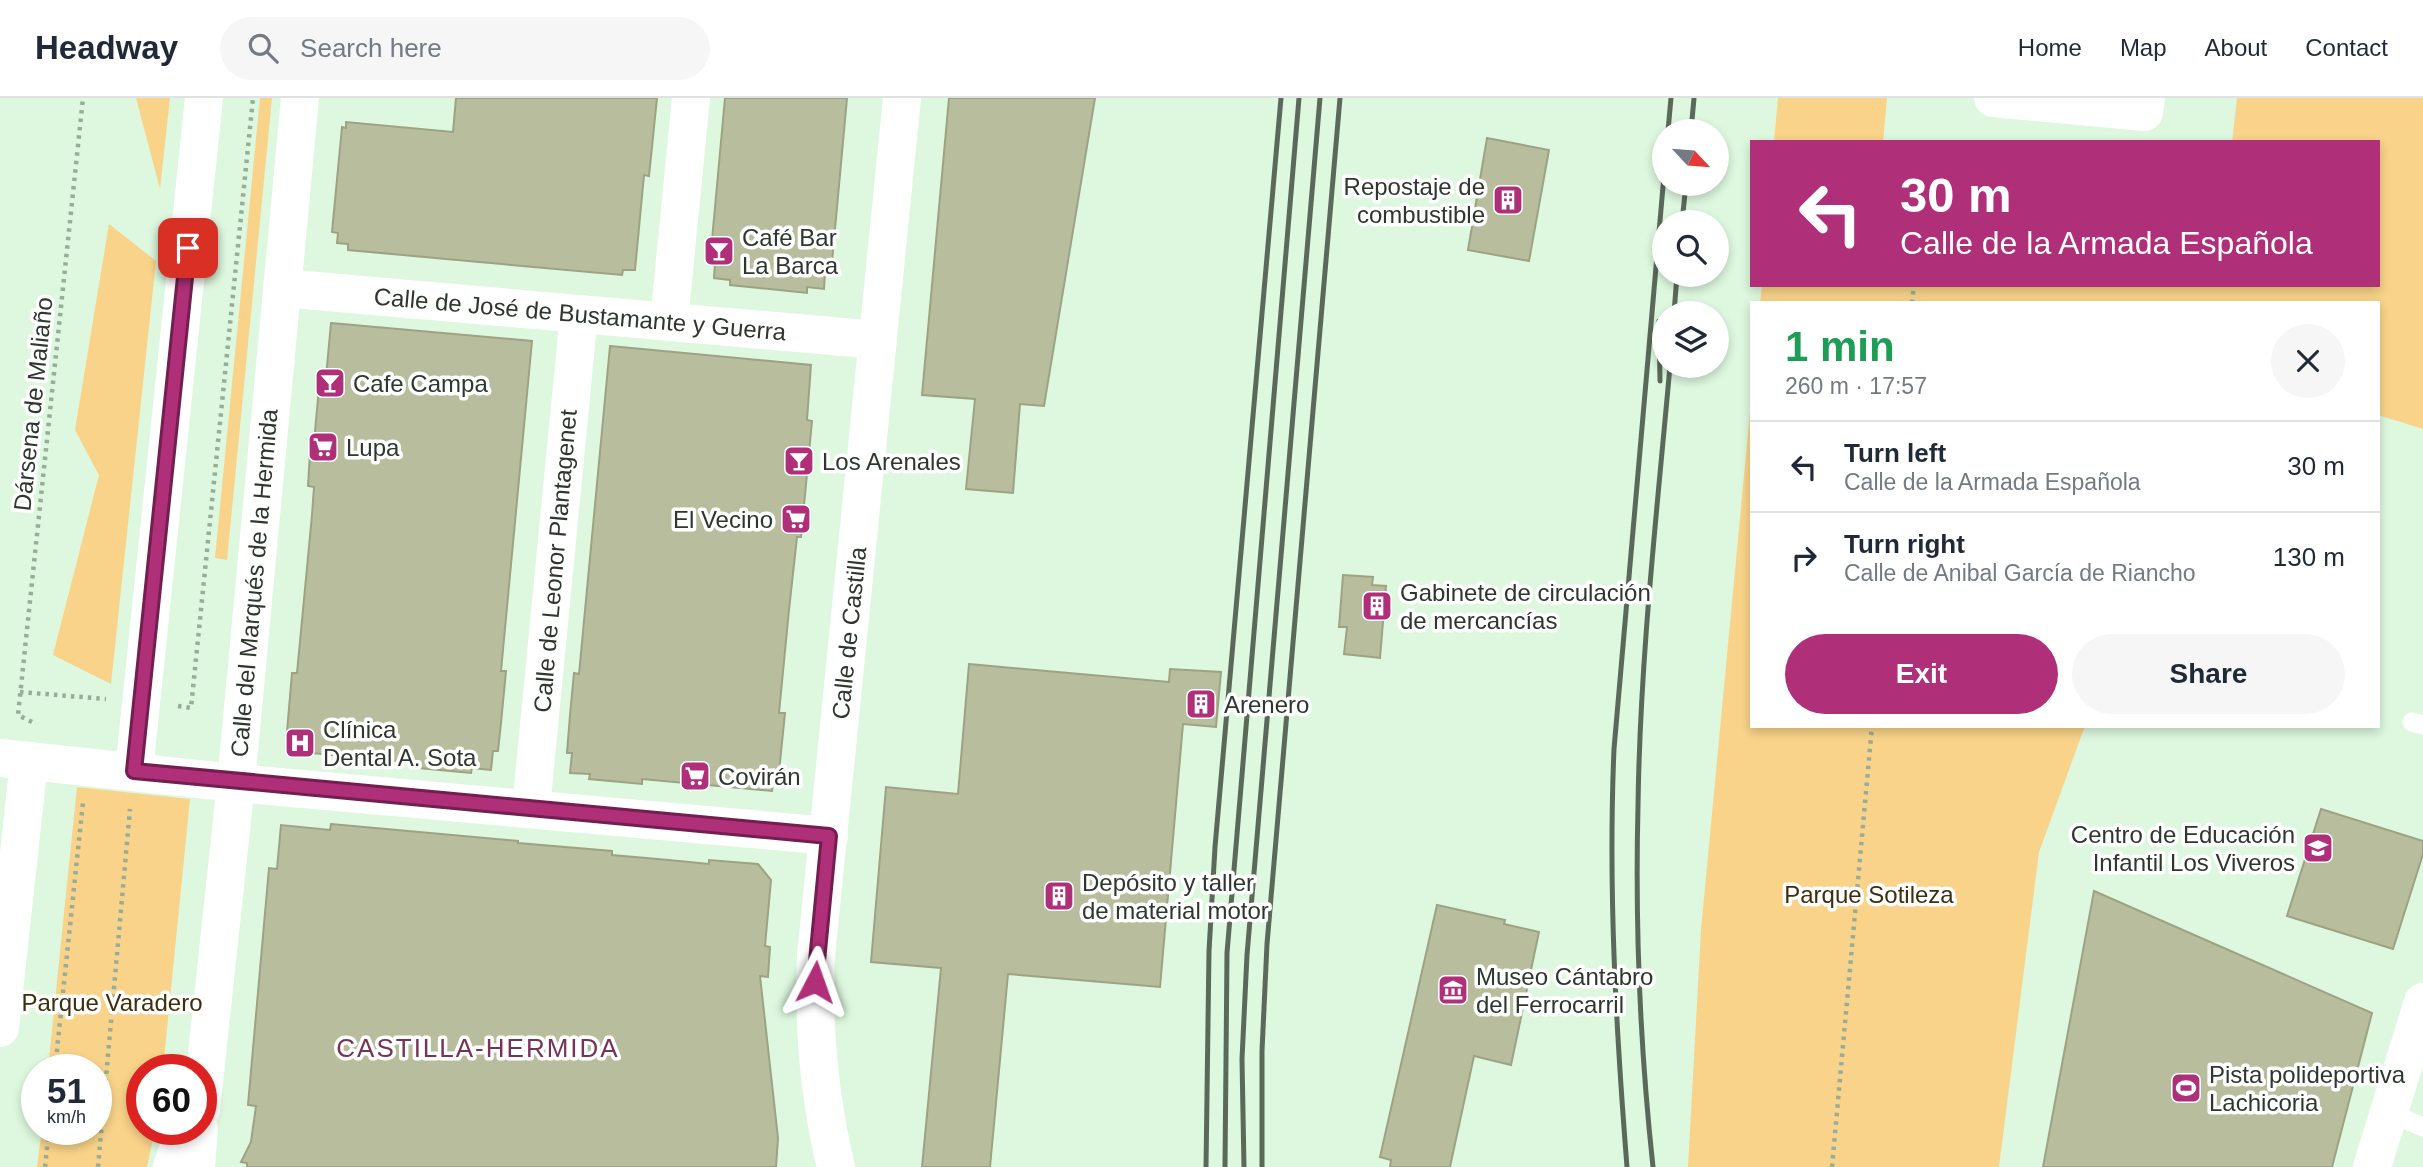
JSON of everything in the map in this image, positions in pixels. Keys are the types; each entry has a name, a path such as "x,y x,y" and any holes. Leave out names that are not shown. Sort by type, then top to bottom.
{"street":[{"path":"134,771 204,98"},
{"name":"Calle del Marqués de la Hermida","path":"205,1054 236,783 300,98"},
{"path":"669,321 691,98"},
{"name":"Calle de Castilla","path":"836,1167 825,1121 814,1007 816,956 902,98"},
{"path":"1993,98 2144,112 2146,98"},
{"name":"Calle de José de Bustamante y Guerra","path":"282,288 878,340"},
{"name":"Calle de Leonor Plantagenet","path":"531,808 579,314"},
{"path":"0,1028 14,760 236,783 829,836"},
{"path":"2372,1167 2406,1120 2423,1002"},
{"path":"172,1167 180,1145"},
{"path":"196,1167 198,1145"}],"path":[{"name":"Dársena de Maliaño","path":"39,725 18,715 83,98"},
{"path":"191,708 253,98"},
{"path":"20,692 109,700"},
{"path":"1832,1167 1872,728"},
{"path":"98,1167 134,771"},
{"path":"57,1054 84,794"},
{"path":"45,1167 47,1145"}],"green space":[{"path":"136,98 170,98 160,189"},
{"path":"260,98 272,98 227,560 215,558"},
{"path":"1778,98 1887,98 1883,140 1774,140"},
{"path":"2237,98 2423,98 2423,429 2380,416 2380,301 1760,301 1762,287 2380,287 2380,140 2232,140"},
{"path":"109,224 156,261 111,684 53,655 99,475 75,430"},
{"name":"Parque Sotileza","path":"1750,412 1750,728 2084,728 2039,852 1999,1167 1688,1167 1701,930"},
{"name":"Parque Varadero","path":"77,787 190,799 164,1054 126,1054 126,1145 152,1145 147,1167 37,1167 40,1145 112,1145 112,1054 50,1054"}],"building":[{"path":"456,98 657,98 649,176 644,175 635,270 623,270 622,275 348,250 348,244 337,243 338,233 332,232 342,127 346,128 346,122 453,132"},
{"path":"725,98 847,98 831,273 825,272 824,289 807,287 807,293 730,285 730,280 714,278 715,263 710,262"},
{"path":"949,98 1095,98 1044,406 1020,404 1013,493 966,489 975,399 922,395"},
{"name":"Repostaje de combustible","path":"1487,138 1549,150 1529,261 1468,250"},
{"path":"331,323 532,341 501,671 506,671 498,751 493,751 491,770 472,768 471,773 419,768 420,763 290,751 291,733 287,732 292,673 297,673 314,487 308,486 310,453 313,453 320,377 326,377"},
{"path":"610,346 811,365 807,420 812,421 779,713 785,713 779,772 774,772 772,791 642,779 642,784 589,779 590,774 570,773 572,753 567,753 570,715 574,673 579,674"},
{"path":"1343,575 1373,577 1372,585 1386,586 1380,658 1344,654 1347,627 1339,627"},
{"name":"Depósito y taller de material motor","path":"969,664 1169,682 1170,669 1221,672 1216,727 1183,724 1160,987 1008,974 990,1167 922,1167 941,968 871,962 886,787 958,794"},
{"path":"2321,809 2423,841 2423,854 2393,949 2287,916"},
{"path":"331,824 612,851 612,855 709,864 709,860 758,864 771,880 765,946 770,947 768,977 760,976 778,1138 776,1167 247,1167 247,1163 241,1162 251,1142 256,1106 248,1105 269,868 277,869 281,825 330,830"},
{"path":"2094,891 2372,1013 2332,1167 2043,1167"},
{"name":"Museo Cántabro del Ferrocarril","path":"1437,905 1505,920 1504,924 1539,932 1511,1065 1474,1056 1450,1167 1390,1167 1391,1160 1380,1157"}],"railway":[{"path":"1206,1167 1209,951 1215,847 1281,98"},
{"path":"1225,1167 1227,953 1299,98"},
{"path":"1244,1167 1242,1059 1247,955 1320,98"},
{"path":"1262,1167 1262,1051 1267,944 1340,98"},
{"path":"1669,119 1671,98"},
{"path":"1692,119 1694,98"},
{"path":"1627,1167 1614,958 1612,801 1614,749 1662,196"},
{"path":"1683,210 1685,196"},
{"path":"1675,301 1676,287"},
{"path":"1653,1167 1640,987 1637,897 1639,751 1669,378"}],"place":[{"name":"Repostaje de combustible","path":"1508,200"},
{"name":"Café Bar La Barca","path":"719,251"},
{"name":"Cafe Campa","path":"330,383"},
{"name":"Lupa","path":"323,447"},
{"name":"Los Arenales","path":"799,461"},
{"name":"El Vecino","path":"796,519"},
{"name":"Gabinete de circulación de mercancías","path":"1377,606"},
{"name":"Arenero","path":"1201,704"},
{"name":"Clínica Dental A. Sota","path":"300,743"},
{"name":"Covirán","path":"695,776"},
{"name":"Centro de Educación Infantil Los Viveros","path":"2318,848"},
{"name":"Depósito y taller de material motor","path":"1059,896"},
{"name":"Museo Cántabro del Ferrocarril","path":"1453,990"},
{"name":"Pista polideportiva Lachicoria","path":"2186,1088"}],"district":[{"name":"CASTILLA-HERMIDA","path":"478,1048"}],"route":[{"path":"188,248 134,771 236,783 829,836 815,982"}]}
